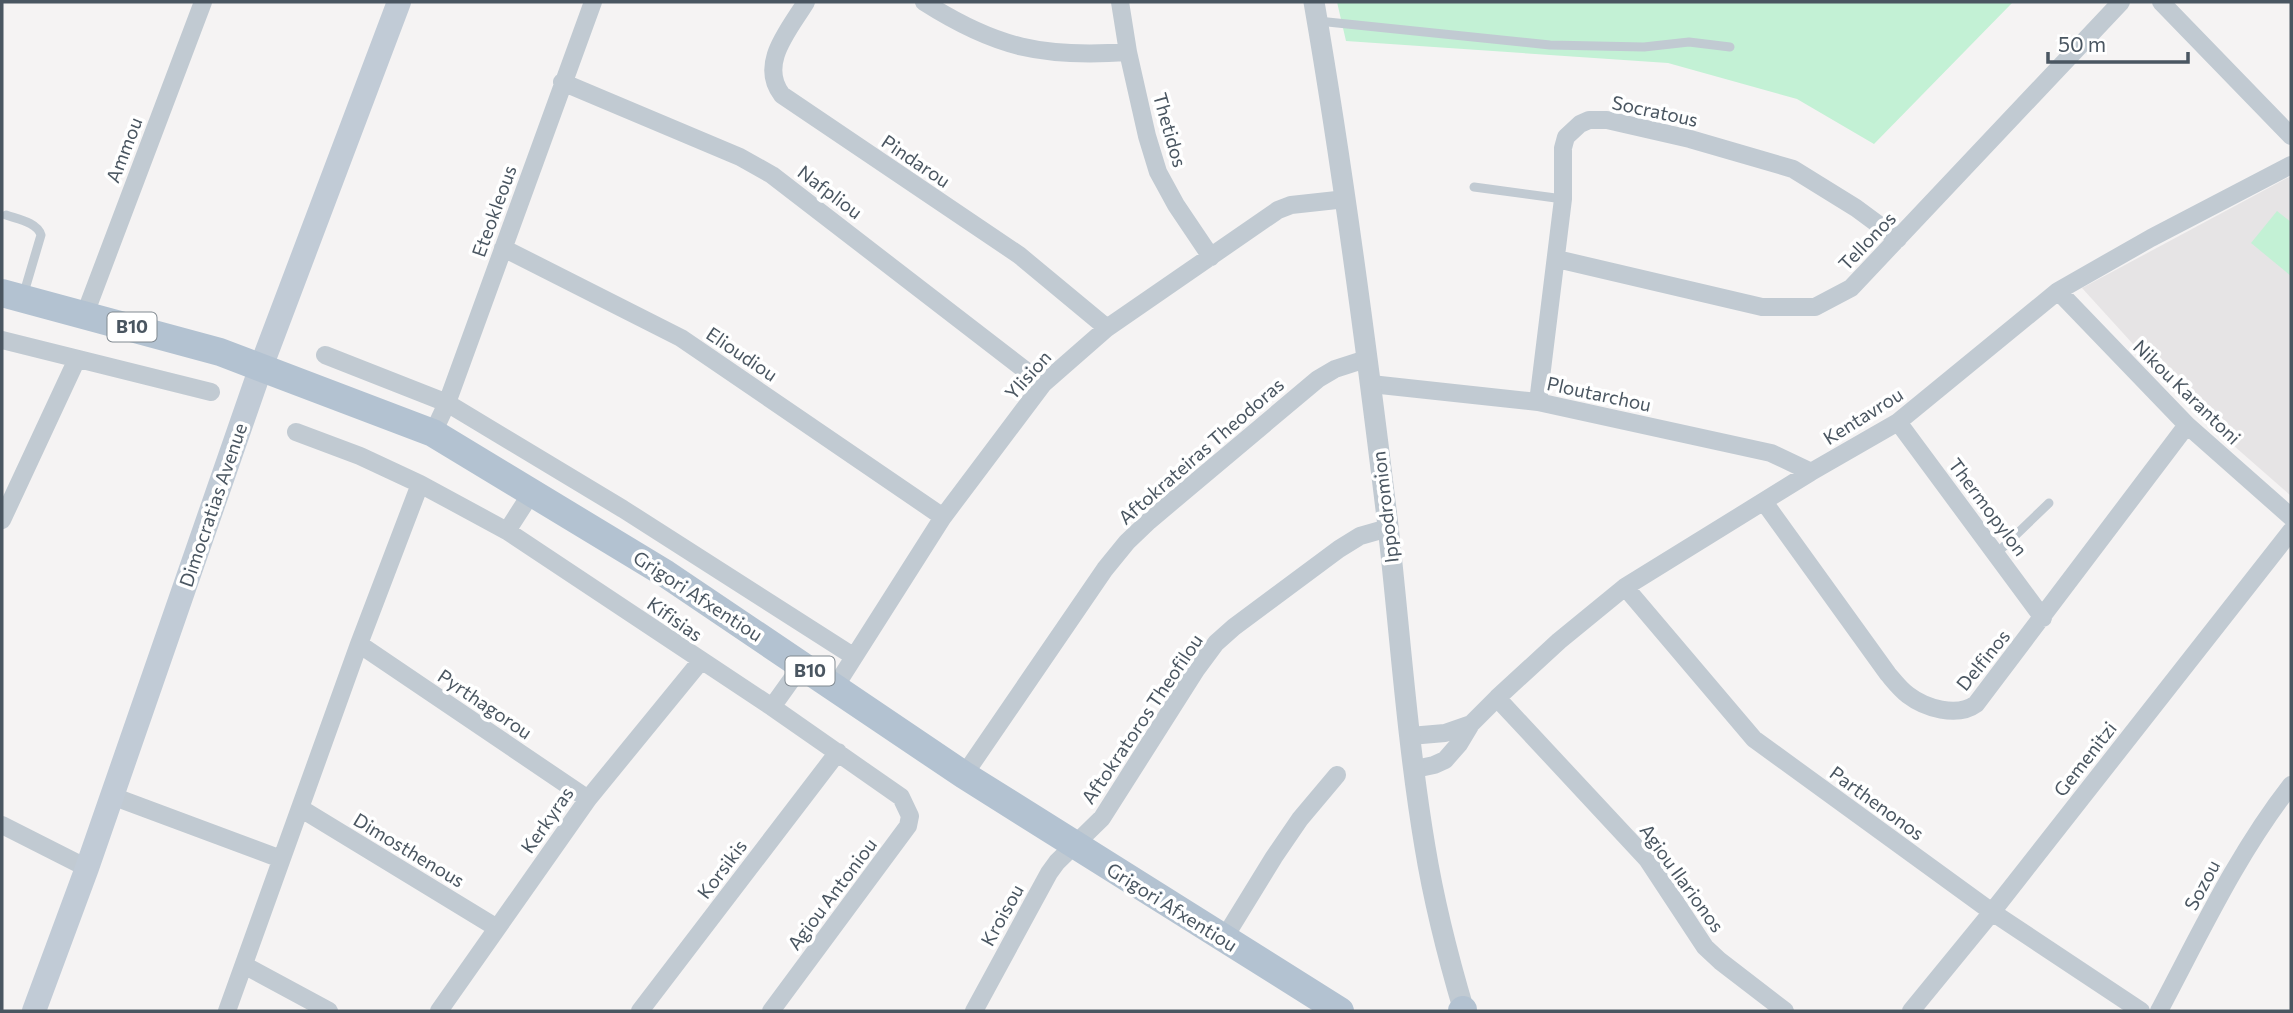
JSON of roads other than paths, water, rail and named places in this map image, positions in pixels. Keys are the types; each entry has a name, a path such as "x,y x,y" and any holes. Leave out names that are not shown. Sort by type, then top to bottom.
{"main road":[{"name":"Dimocratias Avenue","path":"34,1011 87,868 261,367 399,2"},
{"name":"Grigori Afxentiou","path":"12,295 187,342 261,367 433,433 667,574 964,775 1340,1011"}],"street":[{"name":"Ammou","path":"85,313 203,2"},
{"name":"Eteokleous","path":"433,433 447,403 593,2"},
{"name":"Pindarou","path":"806,2 775,55 771,75 774,85 782,95 1018,255 1107,328"},
{"path":"924,2 986,37 1019,48 1084,55 1128,52"},
{"name":"Thetidos","path":"1121,2 1128,52 1158,172 1210,257"},
{"name":"Tellonos","path":"1557,259 1762,307 1815,307 1851,288 2121,2"},
{"path":"2161,2 2291,136"},
{"name":"Ippodromion","path":"1316,11 1346,199 1371,384 1424,845 1435,903 1463,1011"},
{"name":"Nafpliou","path":"562,82 740,158 772,175 1043,384"},
{"name":"Socratous","path":"1538,401 1563,199 1563,148 1566,137 1580,124 1589,120 1607,120 1690,139 1793,169 1856,208 1898,239"},
{"name":"Kentavrou","path":"1415,769 1445,760 1471,724 1497,698 1559,641 1625,587 1811,472 1898,422 2058,291 2291,164"},
{"name":"Ylision","path":"835,687 943,517 1043,384 1107,328 1285,206 1346,199"},
{"name":"Elioudiou","path":"503,248 681,338 943,517"},
{"name":"Nikou Karantoni","path":"2058,291 2187,425 2291,517"},
{"path":"2,340 211,392"},
{"name":"Grigori Afxentiou","path":"325,355 447,403 623,509 853,656"},
{"path":"2,520 77,359"},
{"name":"Aftokrateiras Theodoras","path":"964,775 1105,569 1127,542 1318,379 1335,369 1366,359"},
{"name":"Ploutarchou","path":"1371,384 1538,401 1771,453 1811,472"},
{"name":"Thermopylon","path":"1898,422 2043,618"},
{"name":"Delfinos","path":"1764,502 1888,674 1907,694 1922,703 1941,709 1970,709 2043,618 2187,425"},
{"name":"Kifisias","path":"296,432 360,456 508,531 700,662 772,707 901,797"},
{"path":"227,1011 419,484"},
{"path":"508,531 532,492"},
{"name":"Aftokratoros Theofilou","path":"1073,844 1102,818 1216,643 1339,549 1360,536 1388,528"},
{"name":"Gemenitzi","path":"1911,1011 2291,531"},
{"name":"Parthenonos","path":"1625,587 1754,739 1992,912 2141,1011"},
{"name":"Pyrthagorou","path":"359,644 588,799"},
{"name":"Kerkyras","path":"439,1011 588,799 700,662"},
{"path":"772,707 802,665"},
{"name":"Agiou Ilarionos","path":"1497,698 1647,859 1705,947 1785,1011"},
{"name":"Kentavrou","path":"1410,736 1445,733 1471,724"},
{"name":"Korsikis","path":"640,1011 838,752"},
{"path":"1223,940 1293,828 1337,775"},
{"name":"Sozou","path":"2159,1011 2238,862 2291,785"},
{"path":"112,796 281,859"},
{"name":"Agiou Antoniou","path":"771,1011 908,826 910,816 901,797"},
{"name":"Dimosthenous","path":"300,808 497,928"},
{"path":"2,825 87,868"},
{"name":"Kroisou","path":"974,1011 1049,873 1073,844"},
{"path":"244,965 329,1011"}],"lane":[{"path":"1316,11 1550,45 1644,47 1689,42 1730,47"},
{"path":"1474,187 1563,199"},
{"path":"6,215 34,226 39,229 41,235 12,295"},
{"path":"1997,553 2049,503"}]}
